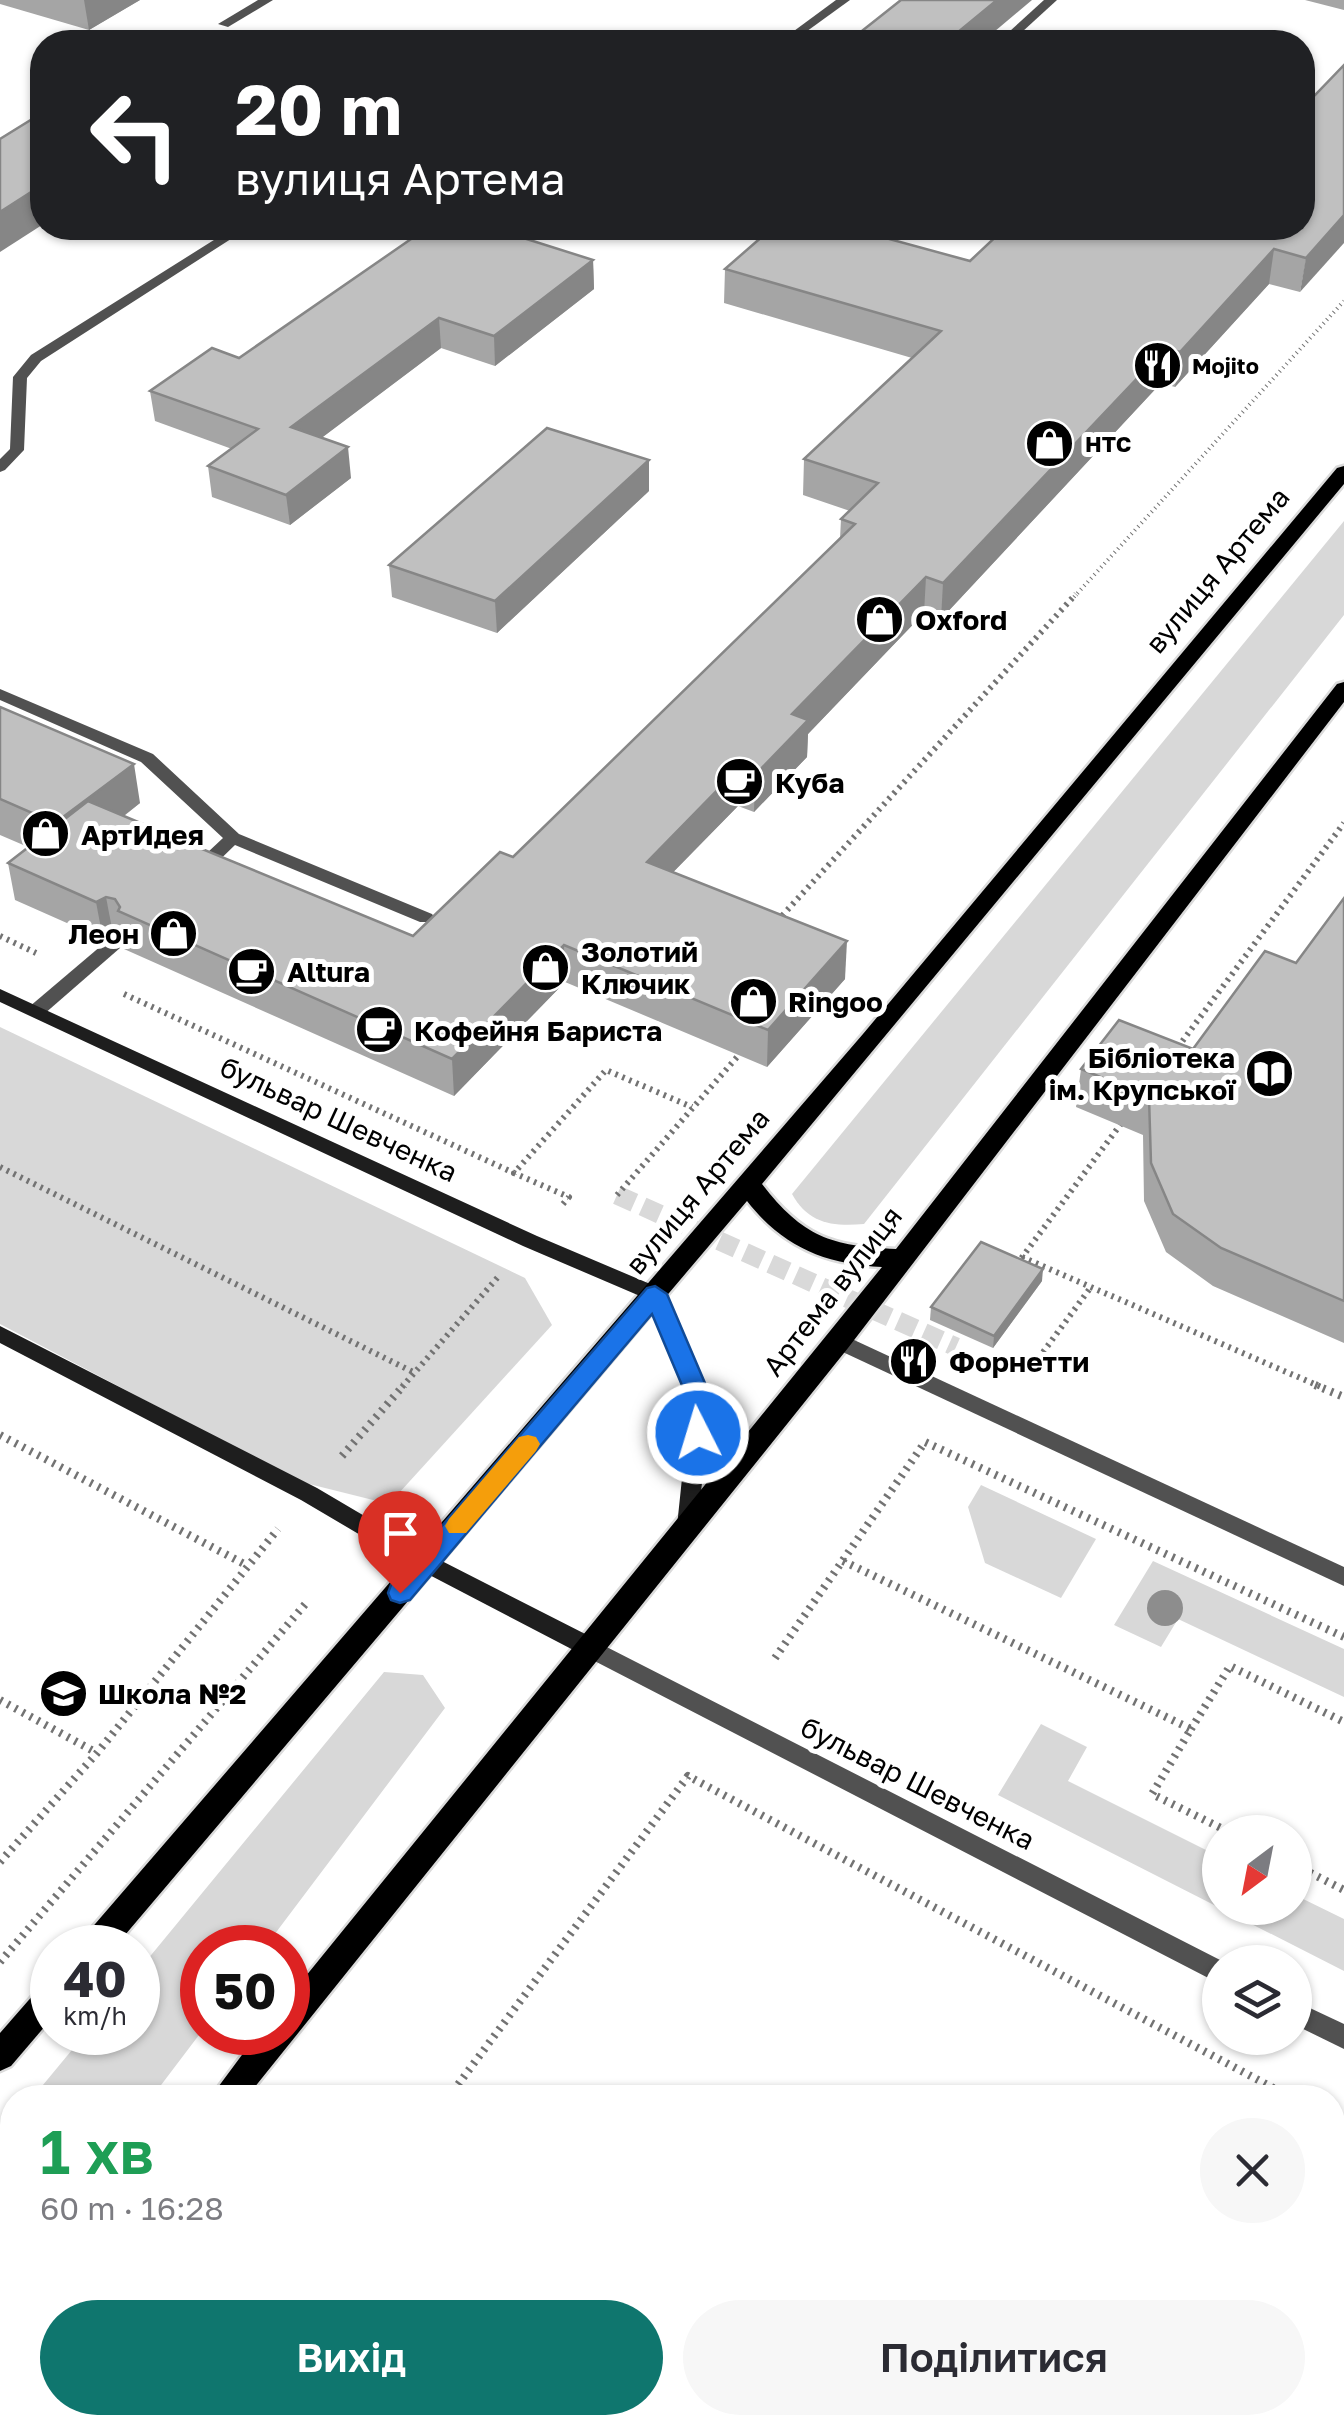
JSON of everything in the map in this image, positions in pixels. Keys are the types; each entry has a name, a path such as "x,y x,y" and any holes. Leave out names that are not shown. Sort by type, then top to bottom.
{"main road":[{"name":"вулиця Артема","path":"114,1925 655,1294 1344,472"},
{"name":"Артема вулиця","path":"310,1995 839,1341 1341,697"},
{"name":"бульвар Шевченка","path":"0,995 530,1241 655,1294"},
{"path":"748,1184 774,1220 798,1239 825,1252 902,1258"},
{"path":"655,1294 701,1402 688,1526"},
{"path":"0,1334 309,1494 426,1563 588,1648"},
{"path":"0,2056 30,2021"},
{"path":"236,2085 260,2055"}],"street":[{"path":"224,24 267,0"},
{"path":"802,30 844,0"},
{"path":"1017,30 1051,0"},
{"path":"0,467 17,450 20,376 36,358 222,240"},
{"path":"0,694 147,758 234,838 426,918"},
{"path":"190,878 234,838"},
{"path":"36,1011 114,944"},
{"path":"839,1341 1344,1577"},
{"name":"бульвар Шевченка","path":"588,1648 1202,1964"},
{"path":"1312,2021 1344,2037"}],"path":[{"path":"794,924 780,918 1344,301"},
{"path":"1177,1048 1344,823"},
{"path":"0,936 569,1197 246,1565 97,1753 0,1862"},
{"path":"617,1196 754,1038"},
{"path":"514,1173 606,1070 692,1107"},
{"path":"1011,1272 1130,1112"},
{"path":"0,1167 414,1372"},
{"path":"1022,1256 1344,1398"},
{"path":"987,1359 1038,1360 1091,1288"},
{"path":"0,1435 246,1565"},
{"path":"775,1658 925,1442 1344,1637"},
{"path":"843,1561 1191,1730"},
{"path":"0,1962 307,1602"},
{"path":"1202,1819 1152,1794 1230,1666 1344,1722"},
{"path":"0,1700 97,1753"},
{"path":"458,2085 688,1776 1268,2085"},
{"path":"1312,1874 1344,1890"}],"shaded area":[{"path":"1344,521 1344,615 864,1224 842,1225 813,1217 792,1194"},
{"path":"0,1027 525,1278 552,1325 389,1504 301,1482 0,1324"},
{"path":"981,1485 1096,1539 1061,1598 985,1563 968,1507"},
{"path":"1153,1561 1344,1649 1344,1697 1178,1619 1161,1647 1114,1625"},
{"path":"384,1672 423,1675 445,1708 282,1925 180,1925 180,2055 184,2055 161,2085 43,2085 68,2055 160,2055 160,1944"},
{"path":"1041,1724 1087,1747 1068,1781 1202,1848 1202,1899 998,1795"},
{"path":"1312,1903 1344,1919 1344,1971 1312,1955 1312,1945 1293,1945 1253,1925 1312,1925"}],"building":[{"path":"901,0 997,0 961,30 863,30"},
{"path":"1344,65 1344,215 1306,258 1274,249 1180,352 1166,348 943,583 926,577 792,714 808,720 755,775 738,769 647,862 847,941 768,1030 564,945 452,1059 118,911 115,899 106,897 96,902 8,863 88,801 174,837 172,843 178,849 195,846 413,936 500,852 513,857 855,524 841,519 878,483 804,459 941,331 725,269 758,240 893,240 970,261 992,240 1315,240 1315,95"},
{"path":"30,120 30,193 0,212 0,139"},
{"path":"410,240 530,240 593,260 494,336 439,318 291,427 348,447 286,495 208,466 258,429 150,391 212,348 239,358"},
{"path":"547,428 649,460 495,601 389,565"},
{"path":"0,707 134,764 55,823 0,799"},
{"name":"Бібліотека ім. Крупської","path":"1344,898 1344,1301 1221,1248 1173,1214 1151,1163 1149,1097 1081,1069 1119,1020 1193,1049 1265,951 1296,963"},
{"path":"981,1242 1043,1269 994,1336 931,1307"}],"tunnel":[{"path":"617,1195 956,1347"}],"slow traffic":[{"path":"458,1526 528,1444"}],"place":[{"name":"Mojito","path":"1157,365"},
{"name":"HTC","path":"1050,443"},
{"name":"Oxford","path":"880,619"},
{"name":"Куба","path":"740,782"},
{"name":"АртИдея","path":"46,834"},
{"name":"Леон","path":"174,933"},
{"name":"Золотий Ключик","path":"546,967"},
{"name":"Altura","path":"252,971"},
{"name":"Ringoo","path":"753,1001"},
{"name":"Кофейня Бариста","path":"379,1030"},
{"name":"Бібліотека ім. Крупської","path":"1270,1073"},
{"name":"Форнетти","path":"914,1361"},
{"name":"Школа №2","path":"63,1693"}],"route":[{"path":"400,1593 655,1294 701,1402 698,1433"}]}
